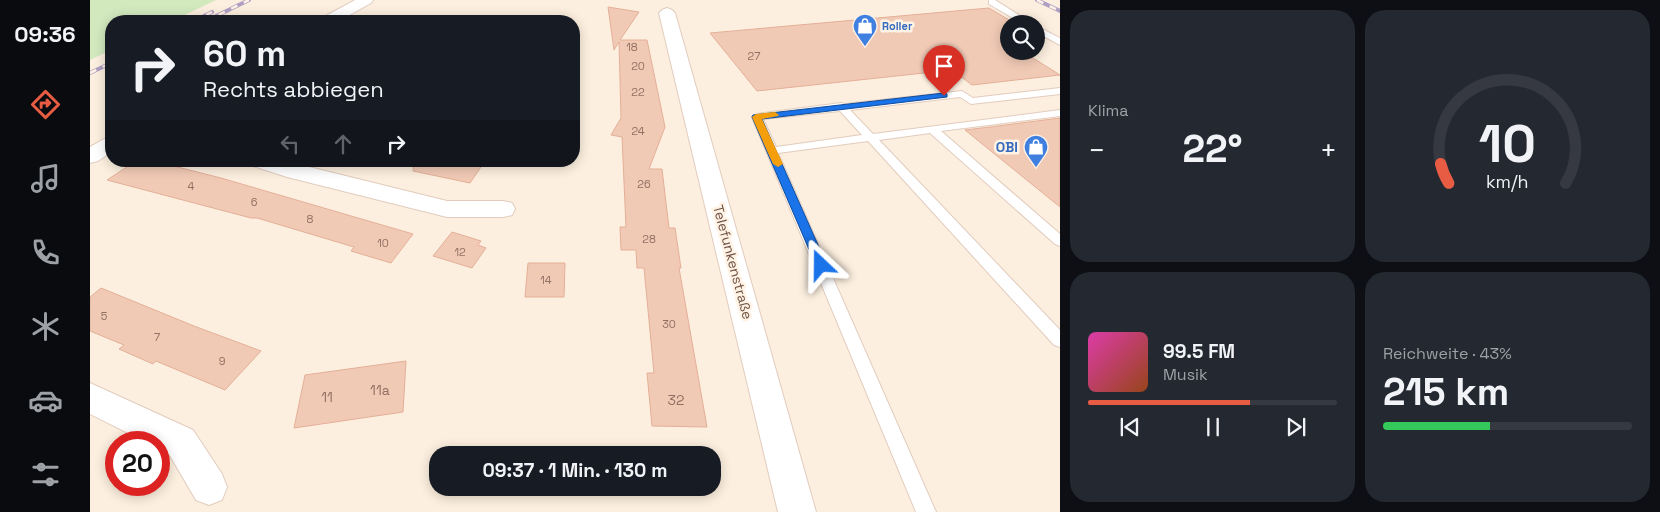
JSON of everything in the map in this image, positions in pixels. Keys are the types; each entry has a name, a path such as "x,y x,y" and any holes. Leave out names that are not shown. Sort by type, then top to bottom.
{"street":[{"path":"339,15 366,0"},
{"name":"Telefunkenstraße","path":"667,13 797,512"},
{"path":"90,156 105,147"},
{"path":"280,167 447,210 503,209"},
{"path":"90,398 181,442 208,486"}],"lane":[{"path":"992,2 1014,15"},
{"path":"1045,33 1060,42"},
{"path":"926,512 756,117 841,106 962,94 971,102 1060,91"},
{"path":"841,106 1060,340"},
{"path":"772,151 1060,114"},
{"path":"932,129 1060,241"}],"green space":[{"path":"90,0 216,0 185,15 105,15 105,53 90,60"}],"building":[{"path":"608,7 639,12 620,40 647,40 665,127 649,169 662,169 669,228 675,228 681,268 679,268 707,427 652,426 647,373 654,373 644,268 637,268 636,250 621,250 620,227 626,227 622,137 611,135 621,118 619,42 614,50"},
{"name":"Roller","path":"989,8 1001,15 1000,60 1036,60 1060,75 972,85 952,70 757,91 710,33"},
{"name":"OBI","path":"1060,118 1060,207 965,130 990,127"},
{"path":"127,167 178,167 413,234 391,263 351,251 354,247 257,218 107,180"},
{"path":"413,167 481,167 470,183 413,171"},
{"path":"452,232 481,241 478,245 486,248 472,268 433,256"},
{"path":"528,263 565,263 564,297 525,297"},
{"path":"101,288 261,351 225,390 156,361 153,364 119,349 124,345 90,331 90,297"},
{"path":"406,361 403,412 294,428 305,375"}],"railway":[{"path":"218,15 249,0"},
{"path":"1037,0 1060,11"},
{"path":"206,15 212,12"},
{"path":"90,73 105,66"}],"slow traffic":[{"path":"775,115 756,117 778,164"}],"place":[{"name":"Roller","path":"865,47"},
{"name":"OBI","path":"1036,168"}],"route":[{"path":"821,265 756,117 944,96"}]}
